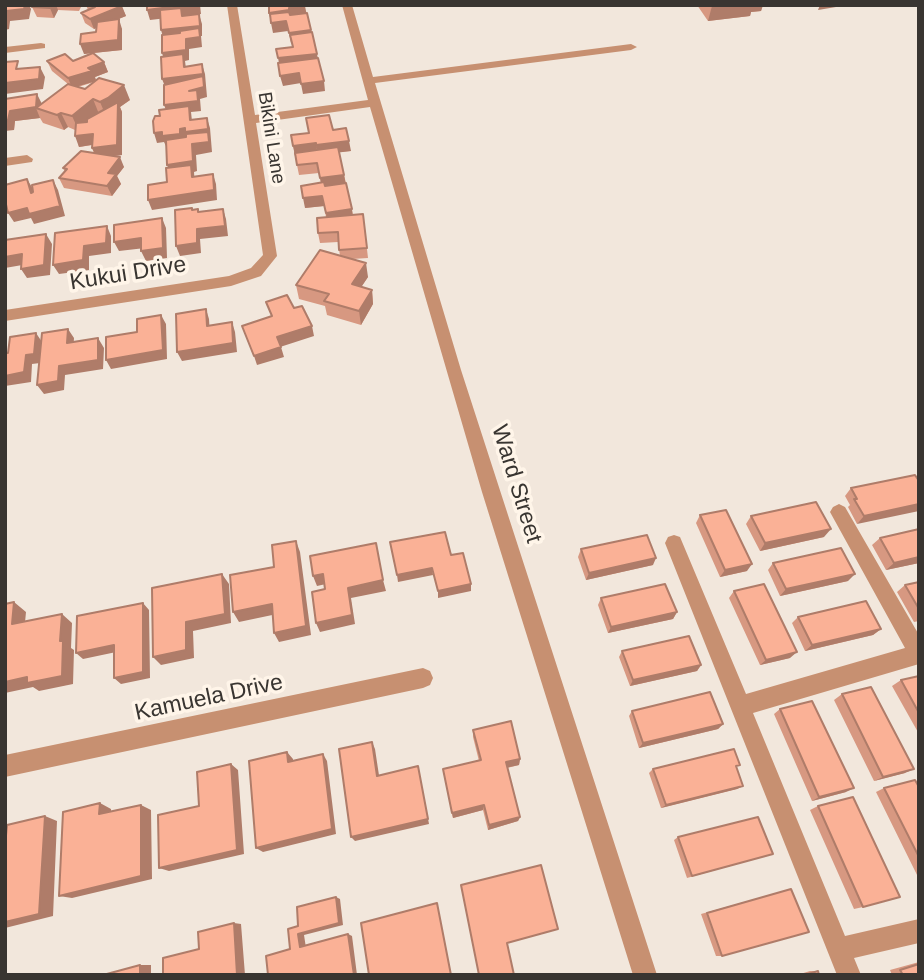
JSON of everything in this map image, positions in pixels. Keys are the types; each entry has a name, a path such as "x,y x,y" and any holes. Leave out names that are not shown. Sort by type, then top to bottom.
{"street":[{"name":"Bikini Lane","path":"232,5 270,256 256,272"},
{"name":"Ward Street","path":"347,5 367,81 502,524 645,975"},
{"path":"5,50 41,46"},
{"path":"367,81 631,47"},
{"path":"248,120 374,103"},
{"path":"5,162 27,159"},
{"name":"Kukui Drive","path":"5,316 231,281 256,272"},
{"path":"741,706 919,654 839,512"},
{"path":"674,543 849,975"},
{"name":"Kamuela Drive","path":"5,766 423,678"},
{"path":"839,950 919,931"}],"building":[{"path":"5,5 25,5 24,9 6,11 5,14"},
{"path":"51,5 50,8 32,7"},
{"path":"92,5 122,6 90,19 81,13 95,7"},
{"path":"147,5 185,5 147,10"},
{"path":"269,5 305,5 305,6 269,13"},
{"path":"181,8 182,16 199,14 200,26 161,30 160,10"},
{"path":"289,12 290,15 307,13 311,30 289,33 286,21 271,23 270,14"},
{"path":"119,19 118,40 80,44 81,34 96,32 97,22"},
{"path":"199,28 200,37 186,39 186,50 162,53 162,35"},
{"path":"312,32 317,54 278,58 276,49 293,47 290,35"},
{"path":"93,53 104,62 88,68 92,71 68,78 47,61 65,54 73,61"},
{"path":"183,54 184,67 202,64 203,74 162,79 161,57"},
{"path":"318,58 324,81 301,84 299,73 280,76 278,63"},
{"path":"18,61 16,69 40,67 39,79 5,83 5,62"},
{"path":"203,76 204,87 189,91 197,90 198,101 164,105 164,85"},
{"path":"99,78 124,85 100,102 93,99 72,116 61,113 57,115 36,108 68,84 85,89"},
{"path":"37,94 36,107 10,111 8,120 5,121 5,99"},
{"path":"118,102 117,145 92,148 93,134 75,136 76,123 87,122 87,119"},
{"path":"189,106 190,120 207,118 208,129 185,132 185,128 180,129 180,134 162,136 162,132 154,133 153,121 155,116 160,116 159,110"},
{"path":"329,115 333,130 346,128 349,141 293,146 291,135 309,133 306,118"},
{"path":"208,132 209,142 192,144 193,161 167,165 166,140 186,137 186,134"},
{"path":"338,147 344,175 320,178 317,163 297,165 295,153"},
{"path":"81,151 120,157 108,173 116,174 107,186 59,178 67,169 63,168"},
{"path":"191,165 192,177 213,174 214,190 148,200 148,185 167,182 166,168"},
{"path":"27,179 31,193 32,185 53,180 60,206 29,214 27,208 8,213 5,185"},
{"path":"324,182 325,186 346,183 352,209 326,213 322,196 303,198 301,186"},
{"path":"198,209 198,212 223,209 225,226 197,229 197,243 176,246 175,210"},
{"path":"363,214 367,248 339,250 338,232 318,233 317,218"},
{"path":"162,218 163,248 141,251 141,238 114,242 114,225"},
{"path":"107,226 106,243 84,246 83,260 53,265 55,233"},
{"path":"46,234 44,265 21,269 22,254 5,257 5,240"},
{"path":"320,250 366,263 352,284 372,290 359,311 324,301 329,294 296,285"},
{"path":"287,295 294,308 302,306 312,326 277,337 281,347 254,356 242,326 272,316 266,302"},
{"path":"206,309 207,326 232,322 233,343 177,352 176,314"},
{"path":"161,315 163,350 106,360 106,337 137,332 137,319"},
{"path":"68,329 67,343 98,338 98,360 59,366 58,381 37,385 42,333"},
{"path":"36,333 34,354 26,355 24,372 5,376 5,353 8,353 10,337"},
{"path":"915,475 919,481 919,504 864,516 854,499 857,499 851,488"},
{"path":"816,502 831,529 765,543 751,516"},
{"path":"726,510 752,564 725,570 700,515"},
{"path":"919,529 919,557 894,563 880,538"},
{"path":"445,532 451,555 463,553 471,584 438,591 432,568 397,575 390,542"},
{"path":"647,535 656,558 589,573 581,549"},
{"path":"296,541 306,626 274,633 272,604 233,612 230,575 274,567 272,545"},
{"path":"376,543 383,580 348,588 352,615 316,623 312,592 325,589 323,574 313,576 310,556"},
{"path":"841,548 855,574 786,589 773,563"},
{"path":"222,574 225,614 186,622 186,650 153,657 152,588"},
{"path":"919,582 919,609 905,585"},
{"path":"665,584 677,612 611,627 601,598"},
{"path":"764,584 797,652 766,660 734,591"},
{"path":"866,601 881,629 812,645 798,617"},
{"path":"14,602 12,624 62,614 62,676 27,683 27,677 5,682 5,604"},
{"path":"143,603 143,672 114,678 114,645 76,653 77,616"},
{"path":"689,636 701,665 633,680 622,651"},
{"path":"919,676 919,713 901,680"},
{"path":"871,687 914,769 883,777 842,694"},
{"path":"710,692 723,724 643,743 632,711"},
{"path":"812,701 854,788 819,797 780,709"},
{"path":"511,721 520,759 506,762 520,817 489,825 484,805 452,813 443,769 481,760 473,730"},
{"path":"372,742 377,776 418,766 428,819 351,837 339,749"},
{"path":"734,749 743,786 666,805 653,769"},
{"path":"287,752 288,762 323,754 332,829 256,848 249,761"},
{"path":"231,764 237,850 159,868 158,815 199,806 197,772"},
{"path":"915,780 919,787 919,857 884,788"},
{"path":"853,797 900,897 863,907 818,806"},
{"path":"100,803 99,814 141,805 141,876 59,896 63,812"},
{"path":"45,816 39,914 5,922 7,825"},
{"path":"758,817 773,854 692,876 678,837"},
{"path":"541,865 558,929 507,943 514,975 479,975 461,885"},
{"path":"791,889 809,932 722,956 707,913"},
{"path":"336,897 339,923 298,934 300,947 348,934 354,975 268,975 266,956 290,949 288,929 298,926 297,907"},
{"path":"437,903 451,975 369,975 361,923"},
{"path":"234,923 237,975 163,975 163,958 199,949 198,932"},
{"path":"919,964 919,975 903,975 900,970"},
{"path":"140,965 140,975 103,975"}]}
